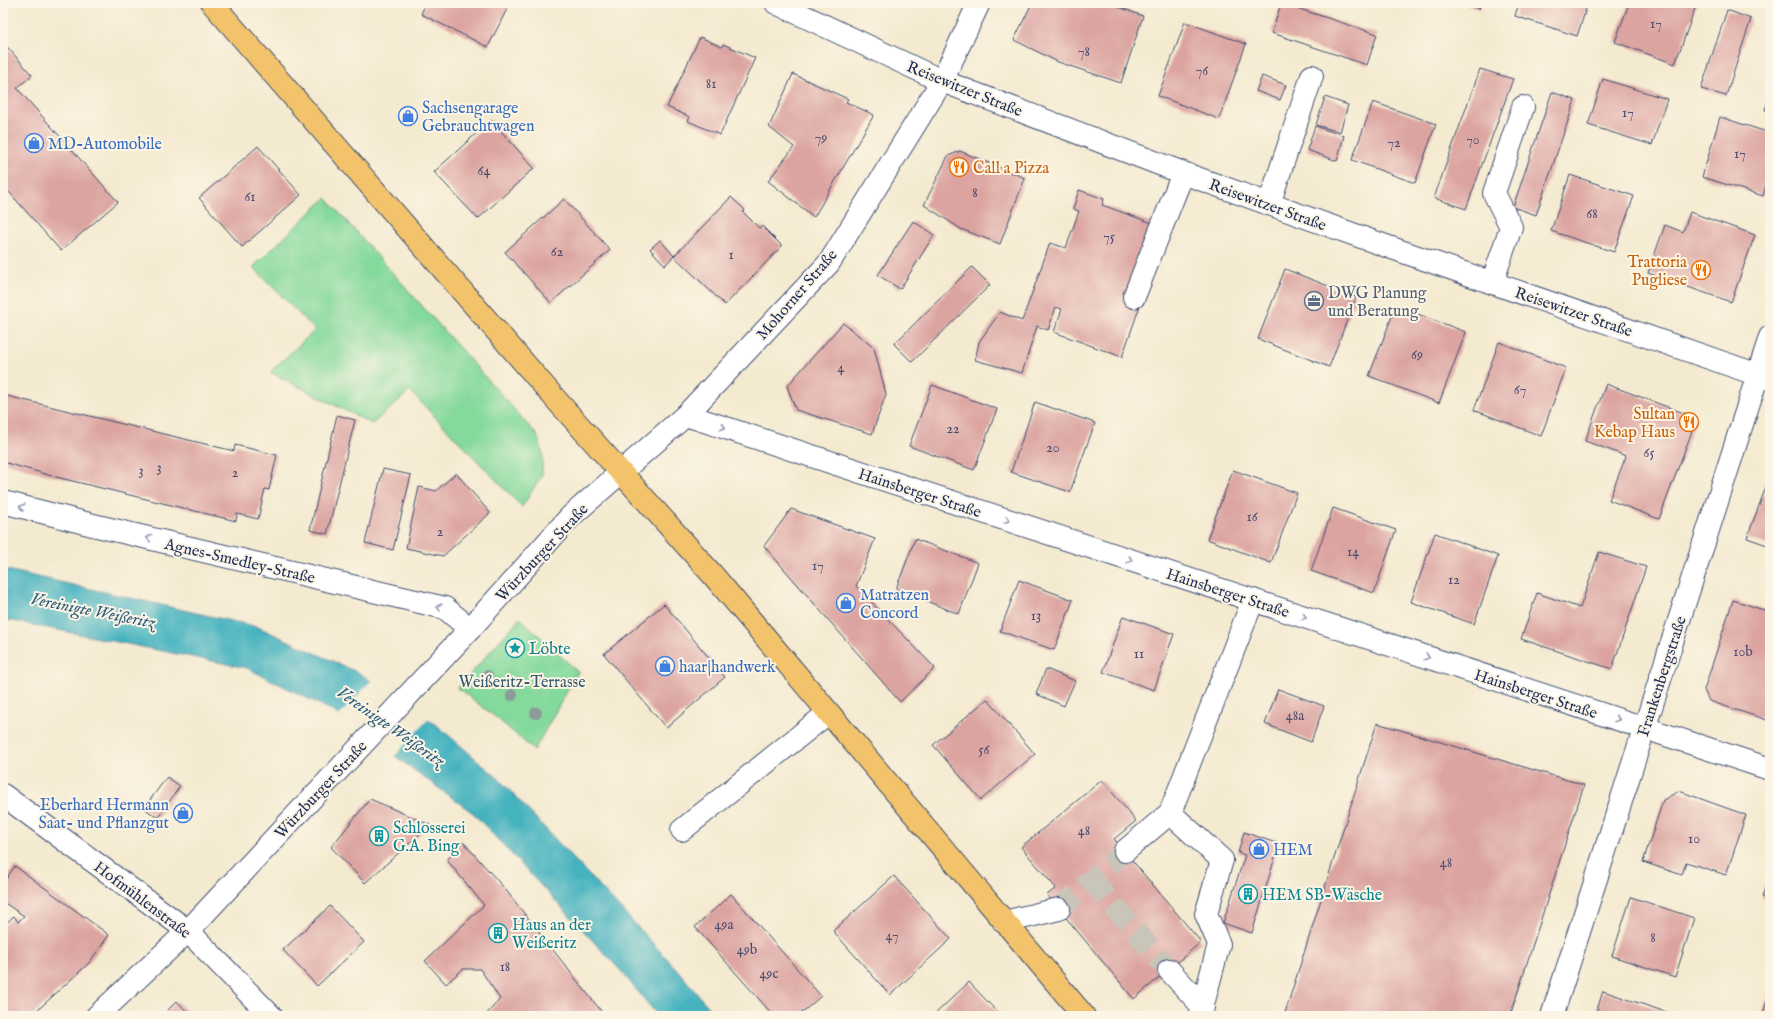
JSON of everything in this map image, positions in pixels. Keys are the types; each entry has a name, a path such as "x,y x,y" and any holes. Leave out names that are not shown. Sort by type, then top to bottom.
{"main road":[{"path":"212,3 554,397 712,574 1081,1015"}],"street":[{"name":"Reisewitzer Straße","path":"776,3 942,81 1182,173 1492,283 1764,377"},
{"name":"Mohorner Straße","path":"621,472 686,415 828,263 942,81 979,3"},
{"path":"1269,204 1312,76"},
{"path":"1492,283 1511,227 1494,193 1523,107"},
{"path":"1134,297 1182,173"},
{"name":"Frankenbergstraße","path":"1552,1016 1644,728 1764,377 1770,337"},
{"name":"Hainsberger Straße","path":"686,415 1770,769"},
{"name":"Würzburger Straße","path":"98,1016 188,931 435,666 570,517 621,472"},
{"name":"Agnes-Smedley-Straße","path":"3,502 93,525 445,608 470,628"},
{"path":"1125,852 1170,813 1253,600"},
{"path":"682,830 828,713"},
{"name":"Hofmühlenstraße","path":"3,796 188,931 271,1016"},
{"path":"1170,813 1222,860 1206,914 1219,944 1201,1012"},
{"path":"1004,922 1059,909"},
{"path":"1169,970 1201,1012"}],"green space":[{"path":"326,198 537,435 543,455 542,475 522,507 410,391 372,424 270,372 315,330 253,267"},
{"name":"Weißeritz-Terrasse","path":"520,618 578,672 534,750 498,719 458,688"}],"water":[{"name":"Vereinigte Weißeritz","path":"3,569 258,627 359,673 438,726 499,779 674,966 716,1016 658,1016 621,971 473,813 333,711 247,668 3,619"}],"pier":[{"path":"372,680 429,718 393,758 338,717"}],"building":[{"path":"426,3 510,3 488,47 421,14"},
{"path":"1032,3 1108,3 1143,16 1121,83 1058,62 1014,40"},
{"path":"1281,3 1377,34 1367,65 1272,33"},
{"path":"1460,3 1481,3 1479,9"},
{"path":"1519,3 1588,3 1577,36 1515,16"},
{"path":"1629,3 1697,3 1675,64 1615,42"},
{"path":"1727,10 1751,19 1726,96 1701,89"},
{"path":"1185,22 1246,44 1219,119 1158,96"},
{"path":"700,37 722,47 723,44 755,58 720,135 688,121 690,117 667,107"},
{"name":"MD-Automobile","path":"3,42 32,75 17,88 118,202 61,251 3,185"},
{"path":"1480,69 1513,79 1466,209 1434,198"},
{"path":"793,74 848,99 846,102 874,115 814,217 768,181 794,147 769,127"},
{"path":"1262,76 1286,85 1280,100 1256,91"},
{"path":"1603,79 1667,99 1652,145 1588,125"},
{"path":"1552,92 1575,100 1536,215 1513,207"},
{"path":"1770,95 1770,112 1765,110"},
{"path":"1325,97 1348,105 1340,132 1316,125"},
{"path":"1373,102 1436,124 1415,183 1352,160"},
{"path":"1720,117 1770,133 1770,172 1763,196 1702,177"},
{"path":"491,120 534,168 478,219 434,172"},
{"path":"1315,126 1344,136 1337,161 1307,150"},
{"path":"258,146 301,195 242,247 199,198"},
{"path":"960,151 1025,178 1000,244 961,229 924,205 948,156"},
{"path":"1570,175 1634,196 1614,252 1551,231"},
{"path":"1079,190 1104,199 1102,205 1152,223 1142,300 1122,357 1054,332 1062,309 1056,307 1048,330 1037,326 1022,373 975,360 979,342 1000,312 1022,321 1050,243 1066,248 1079,211 1073,209"},
{"path":"731,197 745,210 743,212 759,228 762,226 782,246 725,305 674,256"},
{"path":"564,199 610,250 551,303 505,252"},
{"path":"1690,212 1755,235 1731,302 1648,273 1665,225 1683,232"},
{"path":"913,221 934,235 900,289 878,275"},
{"path":"660,240 674,256 665,265 650,249"},
{"path":"972,267 990,285 912,362 894,344"},
{"path":"1285,269 1356,297 1329,367 1258,339"},
{"path":"1396,306 1466,332 1439,403 1369,376"},
{"path":"843,323 874,348 886,394 872,434 796,410 787,386"},
{"path":"1499,342 1566,368 1541,436 1474,410"},
{"path":"1606,384 1697,418 1659,519 1609,500 1626,456 1585,441"},
{"path":"932,385 997,409 974,470 909,446"},
{"path":"3,395 234,451 235,445 277,455 269,490 265,489 258,519 237,514 236,521 52,476 3,462"},
{"path":"1035,402 1095,423 1070,492 1011,472"},
{"path":"337,415 355,420 327,534 310,530"},
{"path":"383,469 411,475 393,550 365,543"},
{"path":"1233,470 1297,493 1271,563 1207,539"},
{"path":"456,473 490,513 443,556 406,548 419,487 436,491"},
{"path":"1770,476 1770,546 1747,538"},
{"path":"1333,508 1396,530 1374,593 1311,571"},
{"path":"791,509 875,539 856,586 935,668 900,702 764,546"},
{"path":"1435,533 1498,556 1474,624 1411,602"},
{"path":"915,539 978,563 959,614 896,589"},
{"path":"1599,552 1646,567 1612,669 1521,639 1537,593 1580,608"},
{"path":"1019,580 1073,600 1054,650 1000,631"},
{"path":"1733,600 1770,612 1770,721 1709,701 1704,690"},
{"name":"haar|handwerk","path":"664,604 725,677 666,728 604,654"},
{"path":"1123,616 1174,634 1154,690 1103,672"},
{"path":"1046,669 1075,681 1064,706 1036,694"},
{"path":"1278,689 1324,706 1311,742 1265,724"},
{"path":"987,699 1035,754 981,800 933,745"},
{"path":"1377,723 1584,785 1510,1016 1284,1016"},
{"path":"167,777 180,786 158,818 144,808"},
{"path":"1102,780 1136,821 1114,839 1201,942 1134,999 1047,895 1056,888 1021,847"},
{"path":"1679,791 1746,815 1726,875 1686,862 1682,875 1643,862 1663,800"},
{"name":"Schlosserei G.A. Bing","path":"370,799 430,825 365,883 331,847"},
{"name":"HEM SB-Wäsche","path":"1244,832 1279,844 1252,933 1223,923 1245,855 1238,853"},
{"name":"Haus an der Weißeritz","path":"463,842 505,889 605,1016 485,1016 500,999 480,969 463,969 446,984 425,961 484,905 447,860"},
{"path":"15,866 109,935 89,963 31,1016 3,1016 3,926 14,916 18,922 24,916 3,902 3,883"},
{"path":"1770,873 1770,900 1762,897"},
{"path":"894,876 951,939 890,995 833,931"},
{"path":"731,894 821,996 798,1016 774,1016 695,927"},
{"path":"1631,897 1694,918 1675,977 1612,956"},
{"path":"330,906 364,942 317,986 283,950"},
{"path":"969,982 1001,1016 933,1016"},
{"path":"1603,991 1672,1014 1671,1016 1595,1016"},
{"path":"1770,991 1770,1016 1762,1016"},
{"path":"177,1001 191,1016 162,1016"}],"tunnel":[{"path":"1059,909 1125,851"},
{"path":"1092,881 1169,970"}],"place":[{"name":"Sachsengarage Gebrauchtwagen","path":"408,116"},
{"name":"MD-Automobile","path":"34,143"},
{"name":"Call a Pizza","path":"959,167"},
{"name":"Trattoria Pugliese","path":"1701,270"},
{"name":"DWG Planung und Beratung","path":"1314,301"},
{"name":"Sultan Kebap Haus","path":"1689,422"},
{"name":"Matratzen Concord","path":"846,603"},
{"name":"Löbte","path":"515,648"},
{"name":"haar|handwerk","path":"665,666"},
{"name":"Eberhard Hermann Saat- und Pflanzgut","path":"183,813"},
{"name":"Schlosserei G.A. Bing","path":"379,836"},
{"name":"HEM","path":"1259,849"},
{"name":"HEM SB-Wäsche","path":"1248,894"},
{"name":"Haus an der Weißeritz","path":"498,933"}]}
